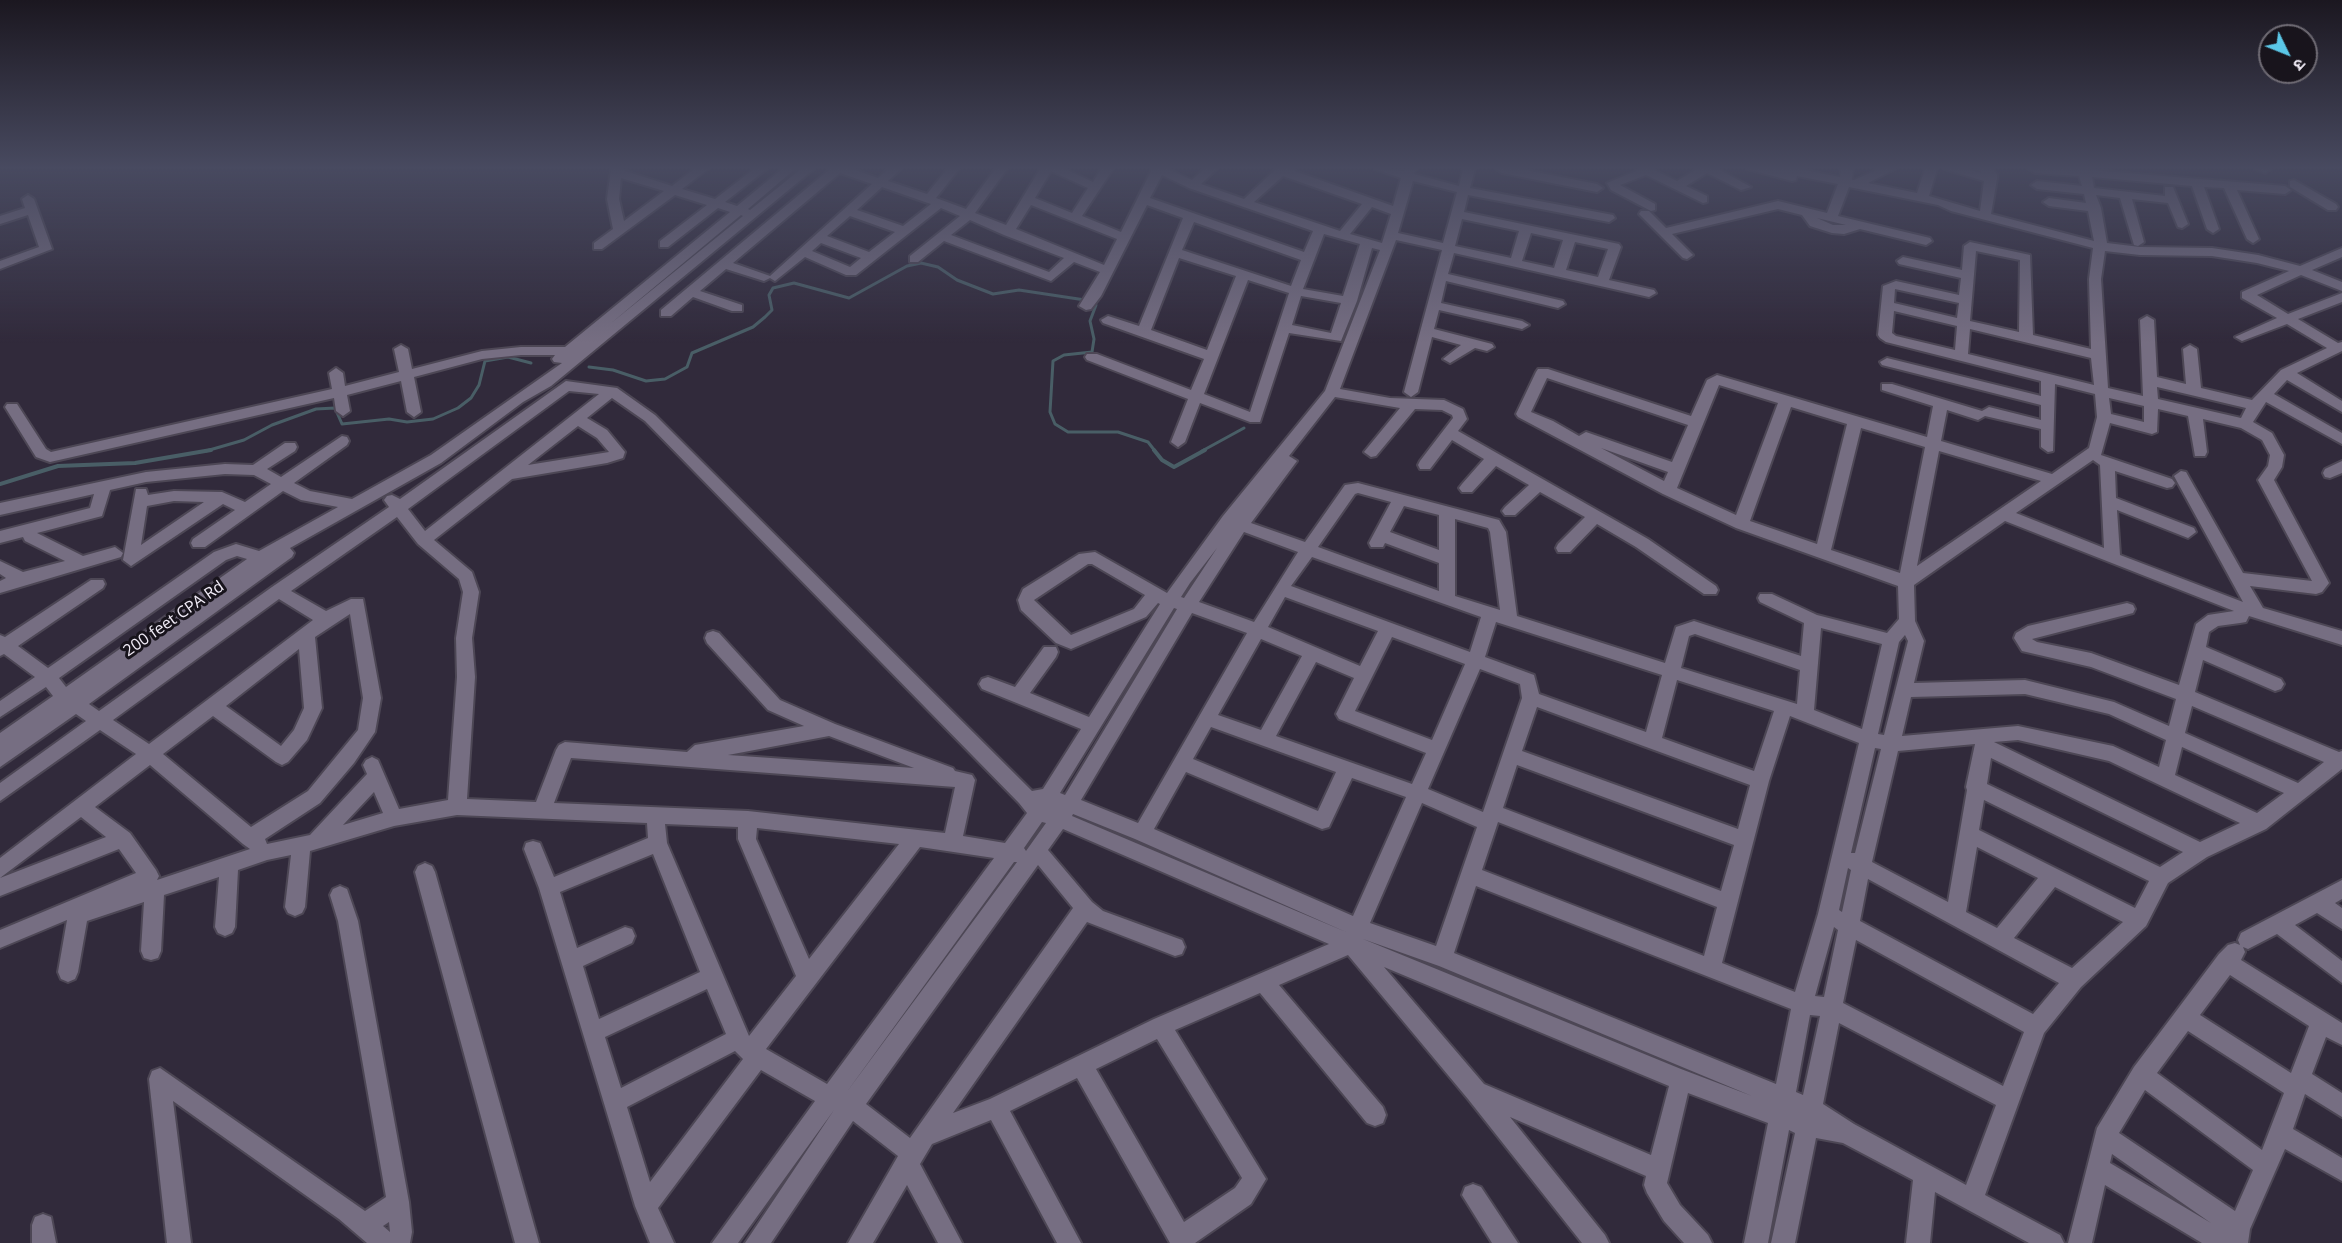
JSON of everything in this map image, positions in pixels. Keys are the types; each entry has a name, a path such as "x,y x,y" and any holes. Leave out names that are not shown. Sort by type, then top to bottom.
{"street":[{"path":"0,265 46,249 38,227"},
{"path":"598,246 624,227"},
{"path":"664,244 686,227"},
{"path":"541,381 567,351 728,227"},
{"path":"541,381 729,227"},
{"path":"666,314 768,227"},
{"path":"724,264 770,277 804,252 831,227"},
{"path":"894,227 905,231"},
{"path":"804,252 851,272 909,227"},
{"path":"914,259 953,227"},
{"path":"995,227 1106,270"},
{"path":"1008,232 1011,227"},
{"path":"1096,227 1123,237"},
{"path":"1090,301 1129,227"},
{"path":"1143,332 1185,227"},
{"path":"1221,227 1308,258"},
{"path":"1314,227 1367,243 1389,241 1447,249 1649,293"},
{"path":"1342,236 1349,227"},
{"path":"1364,675 1257,630 1189,605 1162,598 1089,557 1029,593 1026,600 1027,606 1062,638 1071,642 1140,613 1162,598 1234,522 1340,386 1348,353 1393,227"},
{"path":"1371,452 1411,399 1453,227"},
{"path":"1517,227 1615,247 1602,283"},
{"path":"1660,227 1687,255"},
{"path":"1664,232 1684,227"},
{"path":"1825,227 1832,230 1848,230 1853,227"},
{"path":"1871,227 1926,241"},
{"path":"2029,227 2099,246 2163,252 2296,272 2342,287"},
{"path":"1906,582 2096,451 2104,417 2097,355 2095,279 2100,227"},
{"path":"2134,227 2138,242"},
{"path":"2248,227 2253,239"},
{"path":"1092,357 1197,399 1255,419 1295,291 1320,229"},
{"path":"1515,264 1526,229"},
{"path":"942,236 1051,277 1072,257"},
{"path":"820,237 871,257"},
{"path":"1558,274 1570,238"},
{"path":"1283,328 1336,338 1350,301 1367,243"},
{"path":"1962,355 1964,300 1970,246 2026,258 2026,338"},
{"path":"1174,252 1295,291 1350,301"},
{"path":"2339,347 2247,295 2342,252"},
{"path":"1902,261 1966,275"},
{"path":"2296,272 2342,295"},
{"path":"1178,442 1197,399 1244,275"},
{"path":"1440,276 1558,304"},
{"path":"1964,300 1896,285 1889,286 1885,335 1891,339 2100,391 2245,424 2267,437 2274,448 2276,467 2266,480 2321,582 2316,588 2241,584"},
{"path":"691,292 737,308"},
{"path":"2242,337 2342,295"},
{"path":"1433,305 1522,325"},
{"path":"1888,306 2097,355"},
{"path":"1108,320 1212,357"},
{"path":"2104,417 2152,429 2147,320"},
{"path":"1426,331 1487,347"},
{"path":"1450,359 1473,343"},
{"path":"2245,424 2259,400 2286,373 2339,347"},
{"path":"401,349 414,412"},
{"path":"2190,349 2194,390"},
{"path":"12,407 41,453 50,457 340,393 495,352 567,351"},
{"path":"1887,362 2048,402"},
{"path":"1676,469 1523,414 1543,372 1695,422"},
{"path":"336,373 343,411"},
{"path":"2286,373 2340,404"},
{"path":"2048,377 2048,447"},
{"path":"1668,490 1712,383 1717,380 2054,480"},
{"path":"2148,380 2259,400 2342,439"},
{"path":"541,381 612,391 650,418 1025,796 1064,812 1142,833 1355,936 1442,958 1846,1132 2052,1243"},
{"name":"200 feet CPA Rd","path":"0,743 70,701 260,558 385,489 448,451 541,381"},
{"path":"0,793 278,591 459,467 566,386"},
{"path":"1340,386 1444,405 1458,412 1460,419 1425,465"},
{"path":"1887,387 1941,404 2047,426"},
{"path":"424,540 612,391"},
{"path":"1741,524 1785,401"},
{"path":"1783,1243 1807,1117 1862,864 1916,641 1907,614 1906,582 1941,404"},
{"path":"2195,412 2200,452"},
{"path":"506,474 607,458 618,454 602,434 576,418"},
{"path":"1537,420 1668,490 1741,524 1906,582"},
{"path":"1822,554 1855,422"},
{"path":"1450,433 1663,555 1710,590"},
{"path":"200,543 342,441"},
{"path":"256,470 290,447"},
{"path":"2087,457 2174,479 2241,584 2248,609"},
{"path":"1467,488 1494,458"},
{"path":"2107,461 2112,558"},
{"path":"0,509 146,477 214,470 256,470 283,482 306,496 354,505"},
{"path":"146,477 139,502 131,560 222,497"},
{"path":"1510,511 1539,484"},
{"path":"0,537 97,512 103,486"},
{"path":"915,1151 996,1107 1161,1026 1263,982 1355,936 1419,794 1475,661 1500,616 1497,528 1490,522 1358,488 1350,489 1281,589 1180,762 1142,833"},
{"path":"385,489 397,508 424,540 466,576 471,592 464,638 466,677 457,807"},
{"path":"139,502 174,496 222,497 246,509"},
{"path":"1400,499 1379,540 1446,559"},
{"path":"2110,501 2188,532"},
{"path":"1447,511 1447,600"},
{"path":"2005,515 2215,597 2342,638"},
{"path":"1564,548 1595,516"},
{"path":"1234,522 1307,551 1447,600 1805,714 1869,740 1892,744 1983,741 2018,733 2069,743 2113,754 2259,823"},
{"path":"759,1242 850,1106 1064,812 1189,605 1234,522"},
{"path":"0,759 70,701 278,560 322,524"},
{"path":"32,537 82,562"},
{"path":"0,710 220,556 236,549 260,558"},
{"path":"0,587 115,553"},
{"path":"0,567 21,579"},
{"path":"97,584 2,645 48,676 70,701 151,755 267,852"},
{"path":"1281,589 1528,680 1531,698 1442,958"},
{"path":"278,591 326,619"},
{"path":"724,1243 828,1097 1043,805 1092,726 1162,598"},
{"path":"1766,598 1813,620 1891,640"},
{"path":"0,869 326,619 357,603 372,698 366,732 348,758 314,797 250,838"},
{"path":"2127,609 2028,633 2022,638 2028,646 2102,663 2187,695 2341,760"},
{"path":"2165,778 2205,625 2214,620 2240,617 2248,609"},
{"path":"1756,1243 1802,1004 1828,914 1891,640 1907,614"},
{"path":"1805,714 1813,620"},
{"path":"1652,741 1682,632 1694,627 1810,666"},
{"path":"1387,629 1344,714 1436,749"},
{"path":"213,706 282,757 301,735 313,708 306,634"},
{"path":"713,638 774,705 830,729 966,780"},
{"path":"2197,650 2275,684"},
{"path":"1020,694 1050,652"},
{"path":"1265,739 1313,653"},
{"path":"988,684 1020,694 1092,726"},
{"path":"1905,690 2025,687 2114,709 2298,791"},
{"path":"1531,698 1760,781"},
{"path":"1710,970 1760,781 1784,708"},
{"path":"1206,718 1727,902"},
{"path":"670,757 830,729"},
{"path":"1956,914 1983,741"},
{"path":"1983,741 2200,850"},
{"path":"543,809 565,750 966,780"},
{"path":"1512,755 1744,840"},
{"path":"1972,1199 2007,1099 2036,1027 2074,980 2139,920 2161,877 2200,850 2259,823 2341,760"},
{"path":"1180,762 1322,821 1347,768"},
{"path":"295,907 308,843 374,771 394,818"},
{"path":"952,842 966,780"},
{"path":"1975,787 2161,877"},
{"path":"0,939 149,876 123,839 82,807"},
{"path":"68,972 78,915 229,867 267,852 308,843 394,818 457,807 748,819 916,837 1009,853 1034,852 1085,908 1109,922 1175,947"},
{"path":"1064,812 1355,936 1681,1080 1784,1107"},
{"path":"655,815 658,843 712,976 749,1049 828,1097 850,1106 915,1151 950,1243"},
{"path":"748,819 747,839 807,977"},
{"path":"1968,833 2139,920"},
{"path":"646,1206 749,1049 916,837"},
{"path":"0,887 123,839"},
{"path":"549,888 658,843"},
{"path":"533,849 549,888 646,1206 662,1243"},
{"path":"1840,856 1862,864 2074,980"},
{"path":"225,927 229,867"},
{"path":"425,872 527,1243"},
{"path":"1469,874 1710,970 1802,1004 1831,1008 2007,1099"},
{"path":"2001,939 2052,876"},
{"path":"151,951 155,889"},
{"path":"2080,1243 2104,1137 2142,1075 2184,1017 2236,951 2278,923 2342,889"},
{"path":"340,895 348,921 398,1202 401,1232 398,1243"},
{"path":"2318,902 2342,920"},
{"path":"860,1243 915,1151 1085,908"},
{"path":"1828,914 2036,1027"},
{"path":"2278,923 2342,974"},
{"path":"571,961 625,936"},
{"path":"1355,936 1597,1243"},
{"path":"2236,951 2321,1021 2342,1035"},
{"path":"593,1032 712,976"},
{"path":"1263,982 1375,1115"},
{"path":"2184,1017 2342,1106"},
{"path":"2233,1238 2280,1134 2321,1021"},
{"path":"1082,1066 1181,1241 1243,1196 1255,1179 1161,1026"},
{"path":"615,1102 749,1049"},
{"path":"2142,1075 2266,1166"},
{"path":"179,1243 160,1079 385,1243"},
{"path":"1681,1080 1656,1185 1672,1214 1700,1243"},
{"path":"1476,1091 1659,1170"},
{"path":"996,1107 1069,1243"},
{"path":"2280,1134 2342,1170"},
{"path":"2104,1137 2233,1238"},
{"path":"2098,1168 2233,1238"},
{"path":"1918,1243 1925,1175"},
{"path":"1473,1195 1506,1243"},
{"path":"364,1226 398,1202"}],"waterway":[{"path":"589,367 613,370 646,381 665,379 687,367 692,353 753,327 765,317 772,310 769,295 773,288 794,283 849,298 907,266 921,263 938,267 957,280 993,294 1019,290 1085,300"},
{"path":"1092,303 1096,305 1090,321 1094,339 1092,352 1064,355 1053,361 1050,412 1055,424 1068,432 1118,432 1148,442 1155,451"},
{"path":"207,451 244,440 272,425 316,409 335,408 342,424 389,419 407,422 433,419 458,408 471,398 479,385 485,361 508,357 531,363"},
{"path":"1202,451 1244,428"},
{"path":"1154,450 1162,460 1174,467 1205,450"},
{"path":"0,484 58,466 135,463 207,451"}]}
